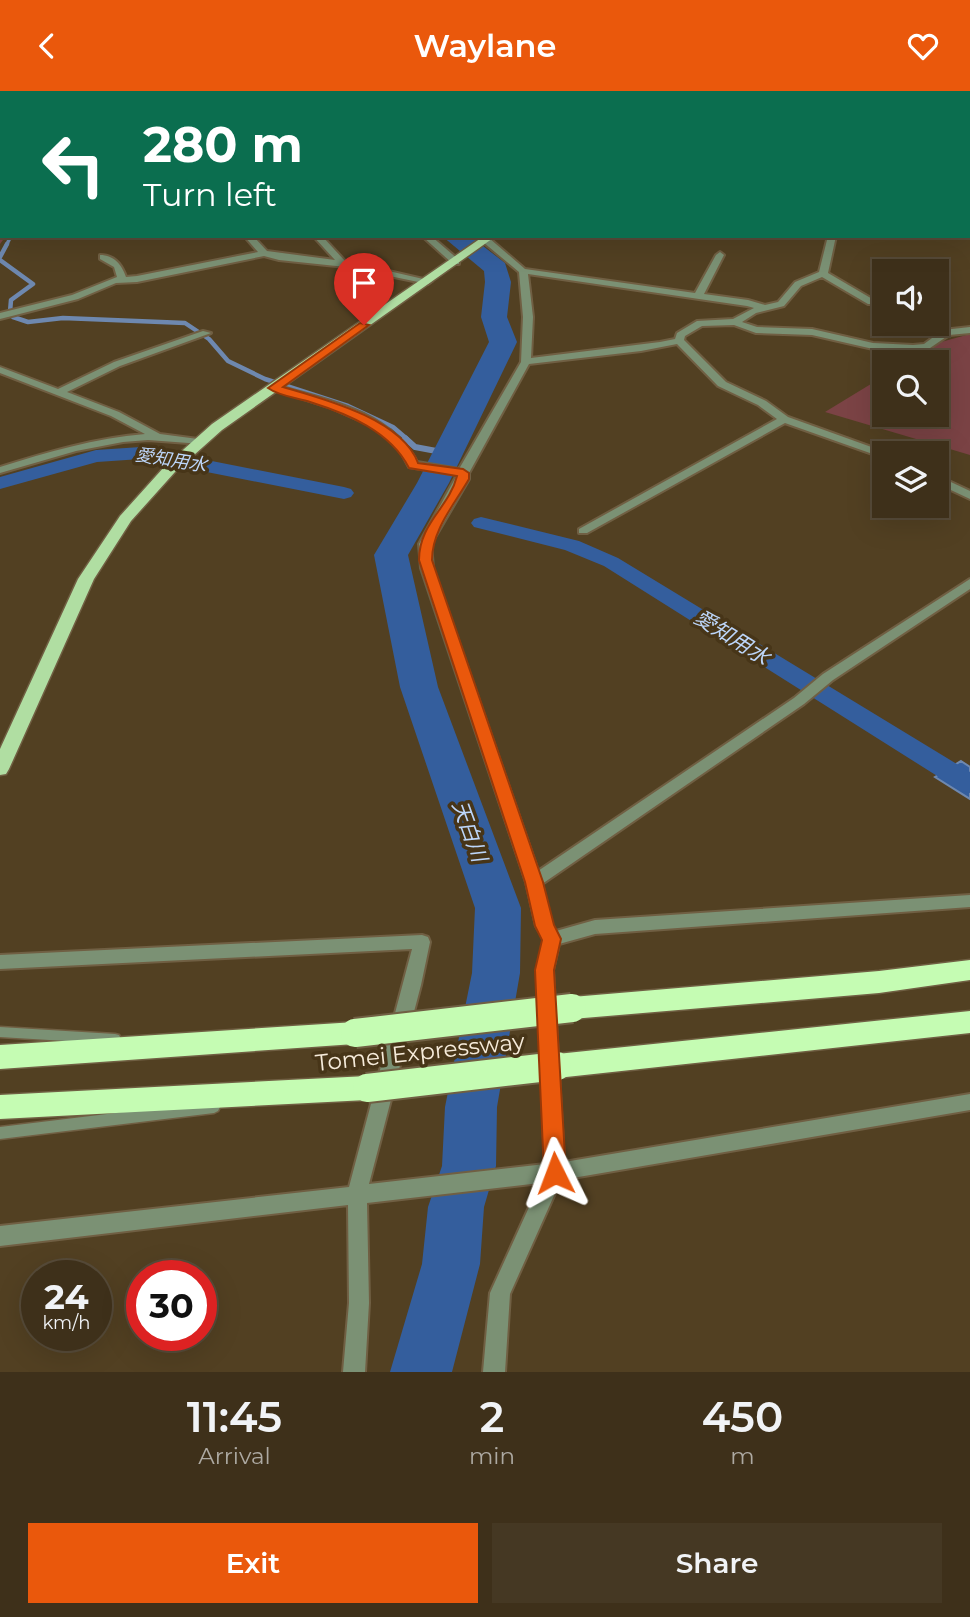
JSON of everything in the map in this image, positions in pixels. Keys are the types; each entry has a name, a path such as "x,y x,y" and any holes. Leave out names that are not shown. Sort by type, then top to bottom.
{"highway":[{"name":"Tomei Expressway","path":"0,1057 355,1033 572,1008 879,982 970,970"},
{"name":"Tomei Expressway","path":"0,1107 367,1088 970,1022"}],"main road":[{"path":"0,769 86,579 125,519 170,469 196,444 487,239"}],"street":[{"path":"250,238 264,253"},
{"path":"319,238 342,263"},
{"path":"429,238 459,259"},
{"path":"823,274 832,238"},
{"path":"487,239 515,267 523,271 764,308"},
{"path":"1,316 49,305 114,279 264,253 342,263 428,281"},
{"path":"698,296 720,255"},
{"path":"103,257 118,267 122,279"},
{"path":"494,1372 500,1293 555,1173 545,970 552,939 544,926 534,882 425,560 425,544 463,479 463,473 482,436 526,362 528,317 523,271"},
{"path":"823,274 871,302"},
{"path":"735,322 742,315 781,304 798,284 823,274"},
{"path":"872,450 784,419 762,403 722,384 680,341 680,335 691,326 709,322 735,322 756,330 812,332 893,348 927,346 946,332 970,330"},
{"path":"60,392 117,363 206,333"},
{"path":"526,362 648,349 680,341"},
{"path":"0,470 66,451 156,435 114,414 1,371"},
{"path":"274,388 328,404 382,428 411,458 413,465 463,473"},
{"path":"583,531 784,419"},
{"path":"152,435 196,444"},
{"path":"949,485 970,496"},
{"path":"534,882 799,701 828,677 970,583"},
{"path":"552,939 595,927 970,901"},
{"path":"0,962 422,942 413,985 356,1194 359,1303 354,1372"},
{"path":"0,1236 522,1174 555,1173 970,1103"}],"lane":[{"path":"0,1032 207,1044"},
{"path":"0,1133 367,1088"}],"shaded area":[{"path":"970,334 970,455 949,449 949,441 923,441 876,427 949,427 949,350 927,350 941,342"},
{"path":"872,383 872,426 825,412"}],"water":[{"path":"961,761 970,767 970,799 935,777"}],"waterway":[{"path":"7,244 10,238"},
{"name":"天白川","path":"421,1372 451,1264 456,1207 469,1166 471,1107 496,973 498,908 419,687 391,555 433,483 503,342 494,317 498,282 496,268 457,238"},
{"path":"0,257 7,244"},
{"path":"0,260 33,284 11,300 10,312 13,317 28,322 63,318 185,323 209,339 228,361 265,379 348,406 393,427 407,439"},
{"path":"405,438 415,447 447,453"},
{"name":"愛知用水","path":"0,483 96,456 141,453 344,493"},
{"name":"愛知用水","path":"481,523 572,545 611,562 970,784"}],"route":[{"path":"364,325 274,388 350,412 382,428 411,458 413,465 463,473 463,479 425,544 425,560 534,882 544,926 552,939 545,970 555,1173"}]}
